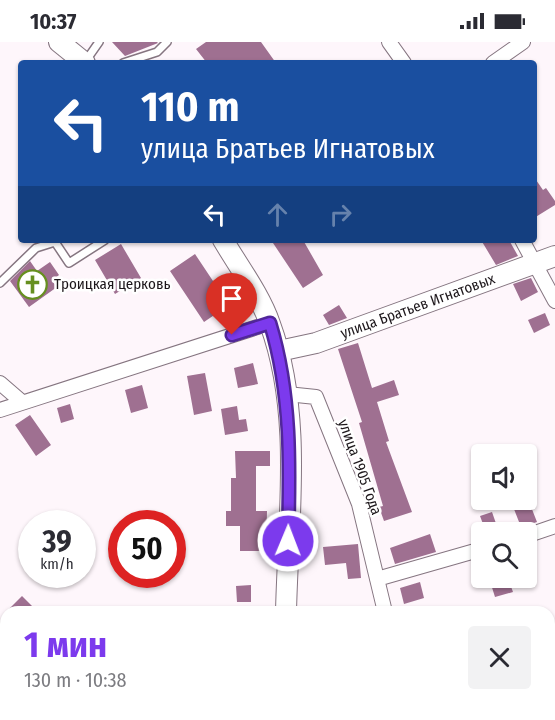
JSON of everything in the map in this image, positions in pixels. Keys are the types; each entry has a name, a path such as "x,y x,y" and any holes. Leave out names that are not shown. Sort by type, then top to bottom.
{"main road":[{"path":"59,42 81,60"},
{"path":"225,243 270,323 279,351 287,394 290,447 286,606"},
{"name":"улица Братьев Игнатовых","path":"279,351 316,343 536,261 555,256"}],"street":[{"path":"389,42 402,60"},
{"path":"498,60 523,42"},
{"path":"524,243 536,261 555,301"},
{"path":"0,410 270,323"},
{"path":"0,383 22,402"},
{"name":"улица 1905 Года","path":"287,394 316,397 359,504 384,606"},
{"path":"537,532 555,526"},
{"path":"377,579 471,552"}],"lane":[{"path":"87,60 99,42"},
{"path":"132,60 157,52 167,42"},
{"path":"0,283 36,248 52,243"},
{"path":"56,243 69,263 100,243"}],"building":[{"path":"112,42 157,42 158,43 125,56"},
{"path":"206,42 261,42 274,60 205,60 196,49"},
{"path":"537,181 543,190 546,188 555,201 555,205 537,216"},
{"path":"273,243 305,243 323,275 303,288"},
{"path":"483,243 511,243 518,256 496,265"},
{"path":"121,244 141,278 115,294 95,260"},
{"path":"195,254 229,305 204,322 170,271"},
{"name":"Троицкая церковь","path":"30,261 37,271 50,262 59,275 52,281 57,287 29,307 10,281"},
{"path":"531,278 538,292 521,301 513,284"},
{"path":"339,305 347,318 329,325 323,315"},
{"path":"545,313 550,325 534,333 528,320"},
{"path":"358,343 372,388 394,380 399,395 377,402 389,441 386,442 412,512 384,521 379,507 383,506 359,423 362,422 338,349"},
{"path":"253,363 258,384 238,388 234,368"},
{"path":"205,373 212,411 194,415 187,376"},
{"path":"142,385 148,408 131,413 125,390"},
{"path":"70,404 74,419 61,423 57,408"},
{"path":"237,406 239,420 246,419 248,431 225,435 221,409"},
{"path":"30,415 51,445 36,456 15,425"},
{"path":"235,451 270,451 270,466 256,466 256,511 267,511 266,551 240,551 240,526 226,526 226,511 231,511 231,478 236,478"},
{"path":"514,510 532,510 537,522 519,522"},
{"path":"492,512 496,522 482,522 480,516"},
{"path":"430,534 436,552 395,564 390,548"},
{"path":"358,544 361,578 348,579 346,563 325,565 323,547"},
{"path":"420,582 424,598 404,604 400,588"},
{"path":"251,585 251,602 237,602 236,586"},
{"path":"492,588 512,588 513,592 495,597"},
{"path":"22,596 32,606 12,606"}],"place":[{"name":"Троицкая церковь","path":"33,284"}],"route":[{"path":"232,335 270,323 279,351 287,394 290,447 288,541"}]}
